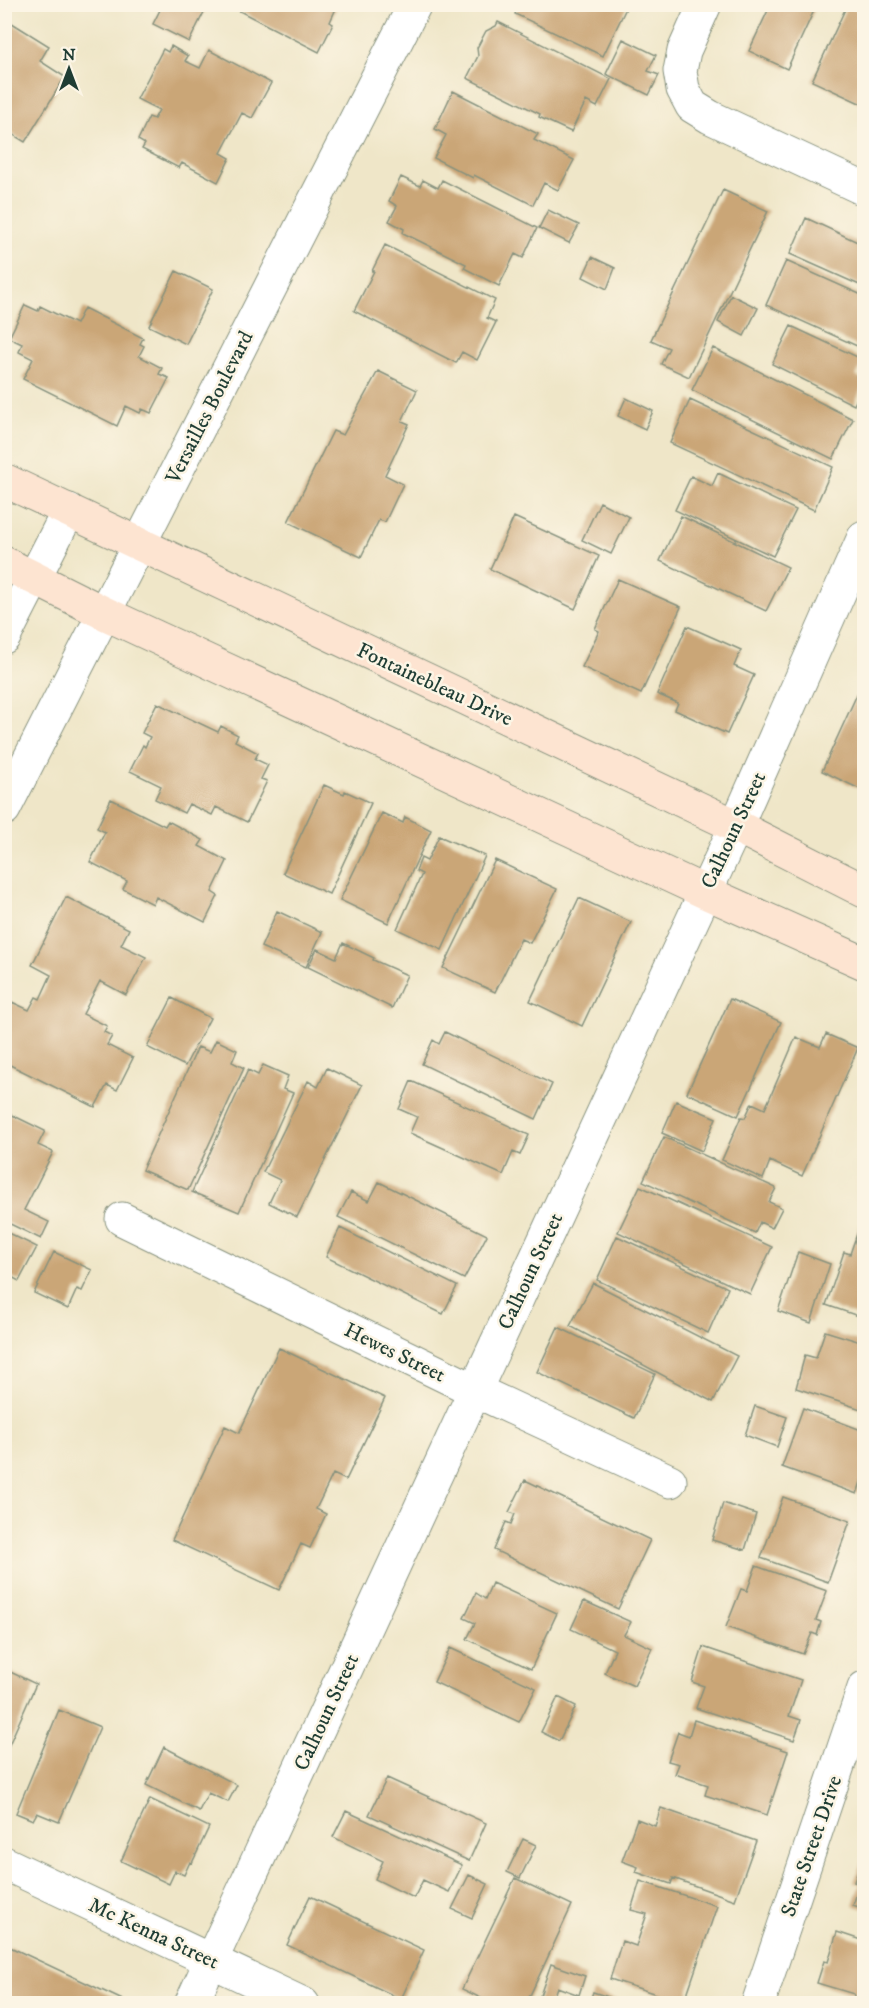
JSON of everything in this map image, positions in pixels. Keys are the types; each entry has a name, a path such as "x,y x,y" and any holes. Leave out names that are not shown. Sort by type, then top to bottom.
{"street":[{"name":"Versailles Boulevard","path":"4,809 415,4"},
{"path":"705,4 684,51 680,71 683,89 692,106 710,117 864,189"},
{"name":"Fontainebleau Drive","path":"4,480 736,826 864,891"},
{"path":"4,637 69,510"},
{"name":"Calhoun Street","path":"191,2004 736,826 864,537"},
{"path":"4,563 104,613 705,892 864,963"},
{"name":"Hewes Street","path":"122,1219 474,1390 670,1481"},
{"name":"State Street Drive","path":"758,2004 864,1688"},
{"name":"Mc Kenna Street","path":"4,1863 303,2004"}],"building":[{"path":"163,4 195,4 205,10 189,42 153,24"},
{"path":"226,4 338,4 330,22 333,24 319,52"},
{"path":"519,4 628,4 603,56 515,14"},
{"path":"771,4 817,4 787,69 749,51"},
{"path":"847,5 864,13 864,105 812,81"},
{"path":"4,18 49,46 40,61 65,77 25,142 4,129"},
{"path":"498,22 611,79 597,107 586,101 571,132 467,78 478,56 477,48 486,31 496,26"},
{"path":"623,39 656,55 648,71 659,75 649,95 606,74"},
{"path":"171,46 188,56 185,61 200,68 209,50 271,83 252,118 242,113 221,153 230,158 218,182 182,163 179,168 142,149 145,144 138,140 149,117 154,119 159,110 137,99 163,49 168,52"},
{"path":"453,91 538,134 534,140 574,160 558,190 544,183 533,205 434,158 446,135 435,129"},
{"path":"401,177 420,186 423,180 438,188 442,180 537,228 523,258 515,254 499,286 464,268 466,264 403,233 404,229 389,221 397,206 389,201"},
{"path":"723,190 768,211 689,377 661,364 669,348 651,340"},
{"path":"548,210 579,225 569,243 539,228"},
{"path":"806,218 864,245 864,287 790,254"},
{"path":"385,245 495,300 487,318 496,322 477,360 462,352 456,363 354,311"},
{"path":"592,257 615,268 607,289 583,277"},
{"path":"786,261 864,296 864,330 857,346 766,305"},
{"path":"176,271 213,289 186,344 149,326"},
{"path":"731,295 758,308 744,336 718,322"},
{"path":"25,305 38,311 40,306 76,324 84,308 143,338 140,344 144,346 139,356 162,368 159,374 169,378 151,413 142,409 140,413 126,406 117,426 23,379 33,359 19,352 22,344 9,338"},
{"path":"791,326 864,360 856,376 864,383 854,405 772,364"},
{"path":"713,348 853,419 833,459 692,390"},
{"path":"378,371 417,390 402,421 409,424 385,475 403,484 385,522 379,520 361,557 288,522 333,431 343,435"},
{"path":"626,398 653,411 645,429 618,416"},
{"path":"690,400 833,467 814,510 670,443"},
{"path":"718,473 796,510 773,556 675,510 691,476 712,486"},
{"path":"600,502 629,517 611,554 582,540"},
{"path":"681,516 788,567 766,611 660,561"},
{"path":"514,517 599,556 575,609 490,569"},
{"path":"618,579 681,607 641,694 582,667 599,631 595,629"},
{"path":"687,626 741,650 734,666 754,675 727,734 675,710 678,703 657,694"},
{"path":"864,679 864,791 822,771"},
{"path":"157,703 218,732 221,726 238,735 235,741 258,753 255,759 268,765 261,779 267,781 247,822 216,807 212,815 189,804 184,813 155,799 161,786 130,771 143,745 145,747 150,737 142,733"},
{"path":"324,785 344,794 345,791 371,803 329,894 283,873"},
{"path":"111,799 165,826 168,821 203,840 199,846 227,861 212,892 218,896 205,922 156,897 153,904 123,889 127,881 90,862 105,832 97,828"},
{"path":"382,813 403,823 405,817 431,830 388,923 340,900"},
{"path":"439,836 485,856 442,950 397,929 422,874 416,871 421,858 427,861"},
{"path":"495,860 557,889 530,943 521,939 495,992 443,968"},
{"path":"66,897 129,929 121,945 146,957 126,995 100,981 83,1014 107,1026 104,1032 112,1036 107,1045 133,1058 117,1090 107,1085 95,1107 4,1062 4,1015 12,1002 29,1010 36,997 40,999 51,975 32,965"},
{"path":"579,898 631,922 582,1026 530,1001"},
{"path":"277,911 322,932 306,967 261,947"},
{"path":"343,943 407,975 392,1008 308,967 317,949 336,958"},
{"path":"172,998 210,1018 185,1066 147,1047"},
{"path":"730,999 781,1022 738,1116 687,1093"},
{"path":"445,1032 552,1084 536,1119 422,1064 433,1040 439,1044"},
{"path":"826,1034 858,1048 802,1176 770,1161 763,1179 722,1160 741,1117 745,1118 752,1103 765,1109 796,1037 820,1047"},
{"path":"216,1040 237,1050 232,1062 244,1068 188,1190 142,1170 198,1047 210,1052"},
{"path":"263,1065 288,1076 283,1089 293,1093 239,1212 192,1192 248,1070 258,1075"},
{"path":"327,1068 362,1085 297,1217 269,1203 280,1180 263,1172 308,1081 318,1087"},
{"path":"411,1081 529,1135 520,1155 513,1152 503,1175 410,1133 417,1117 399,1109"},
{"path":"676,1101 716,1118 702,1151 662,1133"},
{"path":"4,1111 45,1131 38,1145 53,1152 24,1210 49,1222 41,1239 4,1221"},
{"path":"664,1137 776,1188 769,1202 782,1208 772,1228 760,1222 755,1233 643,1181"},
{"path":"379,1182 487,1235 464,1279 338,1217 351,1192 369,1201"},
{"path":"640,1186 772,1247 750,1294 618,1232"},
{"path":"860,1225 864,1227 864,1318 826,1305 844,1252 850,1254"},
{"path":"340,1228 457,1286 443,1314 326,1257"},
{"path":"4,1231 37,1247 19,1281 4,1273"},
{"path":"617,1236 728,1288 708,1333 597,1280"},
{"path":"54,1252 92,1270 82,1291 77,1289 68,1309 34,1293"},
{"path":"798,1252 830,1264 811,1323 778,1311"},
{"path":"593,1283 737,1356 713,1402 570,1326"},
{"path":"558,1327 655,1374 634,1418 537,1372"},
{"path":"825,1331 864,1343 864,1410 796,1388 805,1355 816,1358"},
{"path":"279,1348 385,1398 346,1480 333,1474 316,1509 326,1514 310,1548 301,1544 279,1590 172,1540 225,1426 239,1433"},
{"path":"755,1406 787,1417 777,1447 745,1435"},
{"path":"803,1408 864,1431 864,1473 857,1494 782,1467"},
{"path":"525,1480 650,1540 618,1609 494,1550 506,1522 511,1524 515,1514 509,1512"},
{"path":"783,1497 850,1521 828,1582 761,1558"},
{"path":"723,1503 756,1514 745,1550 712,1540"},
{"path":"756,1566 827,1591 816,1620 821,1622 817,1635 812,1633 803,1654 726,1627 741,1589 747,1591"},
{"path":"492,1583 557,1613 531,1669 467,1639 475,1623 464,1618 476,1593 485,1599"},
{"path":"584,1601 631,1622 624,1635 652,1648 634,1686 605,1673 615,1650 571,1629"},
{"path":"703,1647 801,1680 789,1716 801,1720 794,1740 696,1708 704,1686 692,1682"},
{"path":"450,1648 536,1688 519,1722 434,1682"},
{"path":"4,1669 36,1684 4,1756"},
{"path":"558,1697 576,1706 559,1741 541,1732"},
{"path":"59,1710 100,1727 59,1822 37,1813 33,1820 16,1813"},
{"path":"694,1720 788,1751 767,1815 705,1795 708,1785 675,1774 679,1764 668,1761 678,1732 689,1736"},
{"path":"164,1747 237,1785 228,1802 208,1793 199,1811 146,1785"},
{"path":"387,1778 486,1823 469,1861 369,1815"},
{"path":"150,1799 209,1827 184,1875 175,1871 169,1884 121,1861"},
{"path":"661,1808 756,1841 735,1900 673,1878 671,1884 636,1872 638,1867 622,1861 637,1819 655,1826"},
{"path":"346,1811 462,1865 449,1892 423,1880 414,1898 375,1879 383,1861 333,1837"},
{"path":"523,1839 536,1845 520,1878 507,1872"},
{"path":"864,1855 864,1909 853,1905 860,1884 854,1882"},
{"path":"469,1875 488,1884 472,1918 452,1909"},
{"path":"515,1878 572,1905 526,2004 493,2004 462,1989"},
{"path":"640,1881 717,1906 684,2003 610,1979 622,1941 636,1946 647,1914 631,1910"},
{"path":"310,1896 424,1950 401,1999 287,1945"},
{"path":"837,1932 864,1941 864,2001 856,1999 854,1994 817,1983 824,1961 828,1962"},
{"path":"10,1947 131,2004 5,2004 5,1960"},
{"path":"551,1964 585,1976 579,1995 557,1987 551,2004 537,2004"},
{"path":"593,1992 627,2003 627,2004 589,2004"}]}
